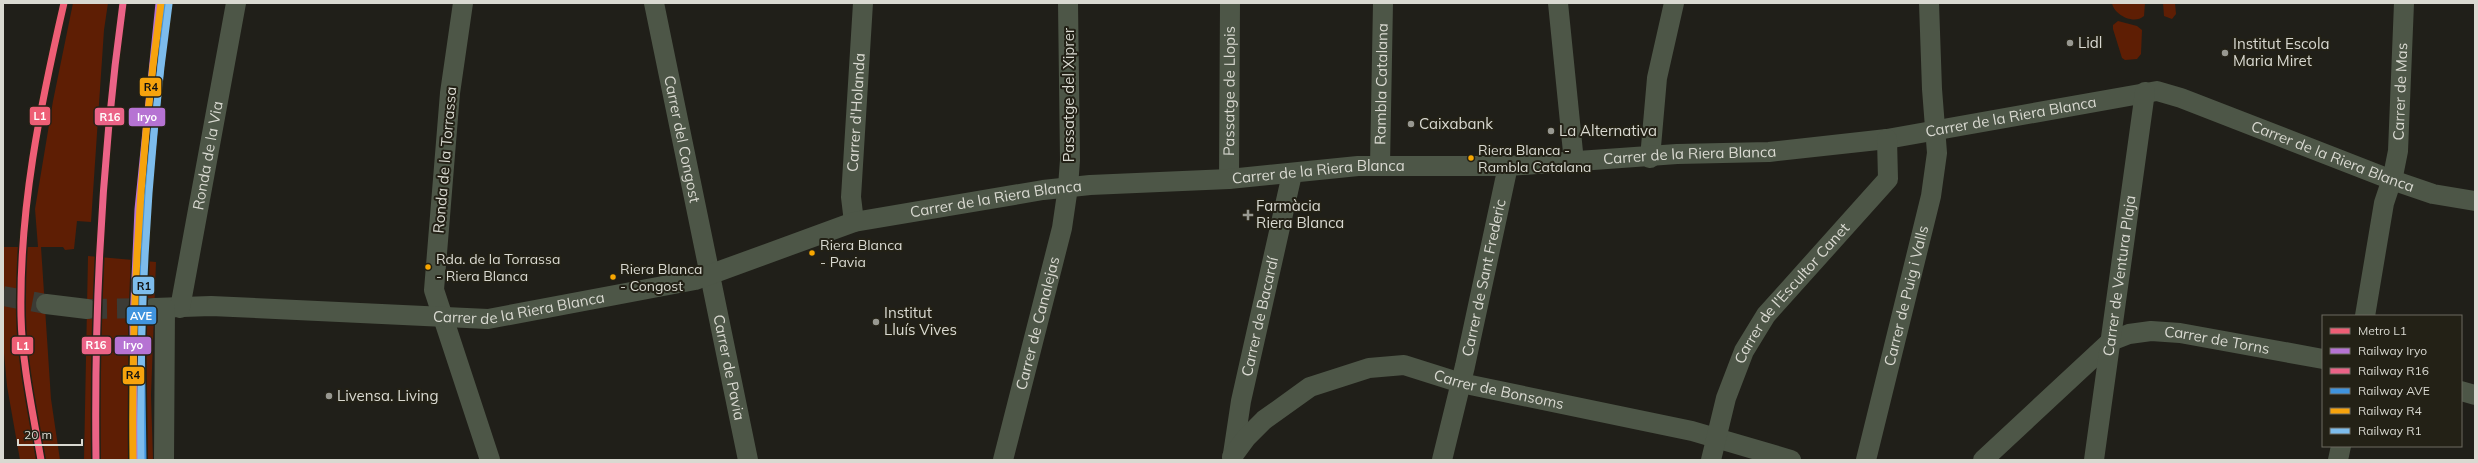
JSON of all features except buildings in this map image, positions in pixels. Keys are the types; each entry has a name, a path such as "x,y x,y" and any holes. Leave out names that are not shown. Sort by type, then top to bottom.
{"street":[{"name":"Ronda de la Via","path":"164,460 166,308 236,3"},
{"name":"Ronda de la Torrassa","path":"463,3 450,93 434,290 490,460"},
{"name":"Carrer del Congost","path":"654,3 708,276"},
{"name":"Carrer d'Holanda","path":"854,222 851,197 862,3"},
{"name":"Passatge del Xiprer","path":"1068,3 1070,160 1068,187"},
{"name":"Passatge de Llopis","path":"1229,179 1230,3"},
{"name":"Rambla Catalana","path":"1380,165 1383,3"},
{"path":"1558,3 1574,162"},
{"path":"1650,158 1657,78 1674,3"},
{"name":"Carrer de Puig i Valls","path":"1866,460 1931,196 1937,154 1934,130 1929,3"},
{"name":"Carrer de Mas","path":"2365,315 2384,203 2392,180 2398,151 2404,3"},
{"name":"Carrer de la Riera Blanca","path":"166,308 211,306 488,319 708,276 854,222 1068,187 1229,179 1380,165 1508,166 1650,158 1677,154 1768,152 1887,139 2157,91 2181,98 2392,180 2433,194 2475,201"},
{"name":"Carrer de Ventura Plaja","path":"2094,460 2145,92"},
{"name":"Carrer de l'Escultor Canet","path":"1711,460 1726,398 1744,351 1766,315 1888,179 1887,139"},
{"name":"Carrer de Sant Frederic","path":"1442,460 1461,383 1508,166"},
{"name":"Carrer de Bacardí","path":"1232,459 1241,401 1292,174"},
{"name":"Carrer de Canalejas","path":"1003,460 1062,228 1068,187"},
{"name":"Carrer de Pavia","path":"708,276 748,460"},
{"path":"46,304 87,309"},
{"name":"Carrer de Torns","path":"2111,341 2128,334 2151,331 2165,332 2322,359"},
{"path":"1983,460 2111,341"},
{"name":"Carrer de Bonsoms","path":"1232,459 1246,438 1287,402 1310,387 1344,374 1369,368 1404,365 1461,383 1716,437 1791,460"},
{"path":"2462,391 2475,395"},
{"path":"2338,460 2340,447"}],"shaded area":[{"path":"73,3 108,3 104,30 91,222 77,221 74,249 65,250 63,247 41,247 51,399 60,460 20,460 7,386 3,342 3,247 38,247 35,209 53,101"},
{"path":"2112,3 2145,3 2144,16 2140,19 2130,19 2120,15"},
{"path":"2163,3 2175,3 2176,14 2172,19 2164,16"},
{"path":"2118,21 2137,26 2142,30 2141,54 2137,59 2125,60 2122,58 2113,29 2113,25"},
{"path":"88,256 156,262 151,395 153,460 84,460"}],"tunnel":[{"path":"3,296 46,304"},
{"path":"87,309 154,308"}],"metro line":[{"name":"L1","path":"41,460 23,352 21,276 27,197 33,158 39,120 64,3"}],"rail line":[{"name":"R16","path":"96,460 96,345 101,231 110,117 123,3"},
{"name":"Iryo","path":"135,460 133,324 138,209 159,3"},
{"name":"R4","path":"133,460 135,288 138,231 147,117 161,3"},
{"name":"AVE","path":"143,460 141,324 146,210 167,4"},
{"name":"R1","path":"141,460 143,289 146,232 155,118 169,4"}],"place":[{"name":"Lidl","path":"2070,43"},
{"name":"Institut Escola Maria Miret","path":"2225,53"},
{"name":"Caixabank","path":"1411,124"},
{"name":"La Alternativa","path":"1551,131"},
{"name":"Riera Blanca - Rambla Catalana","path":"1471,158"},
{"name":"Farmàcia Riera Blanca","path":"1248,215"},
{"name":"Riera Blanca - Pavia","path":"812,253"},
{"name":"Rda. de la Torrassa - Riera Blanca","path":"428,267"},
{"name":"Riera Blanca - Congost","path":"613,277"},
{"name":"Institut Lluís Vives","path":"876,322"},
{"name":"Livensa. Living","path":"329,396"}]}
